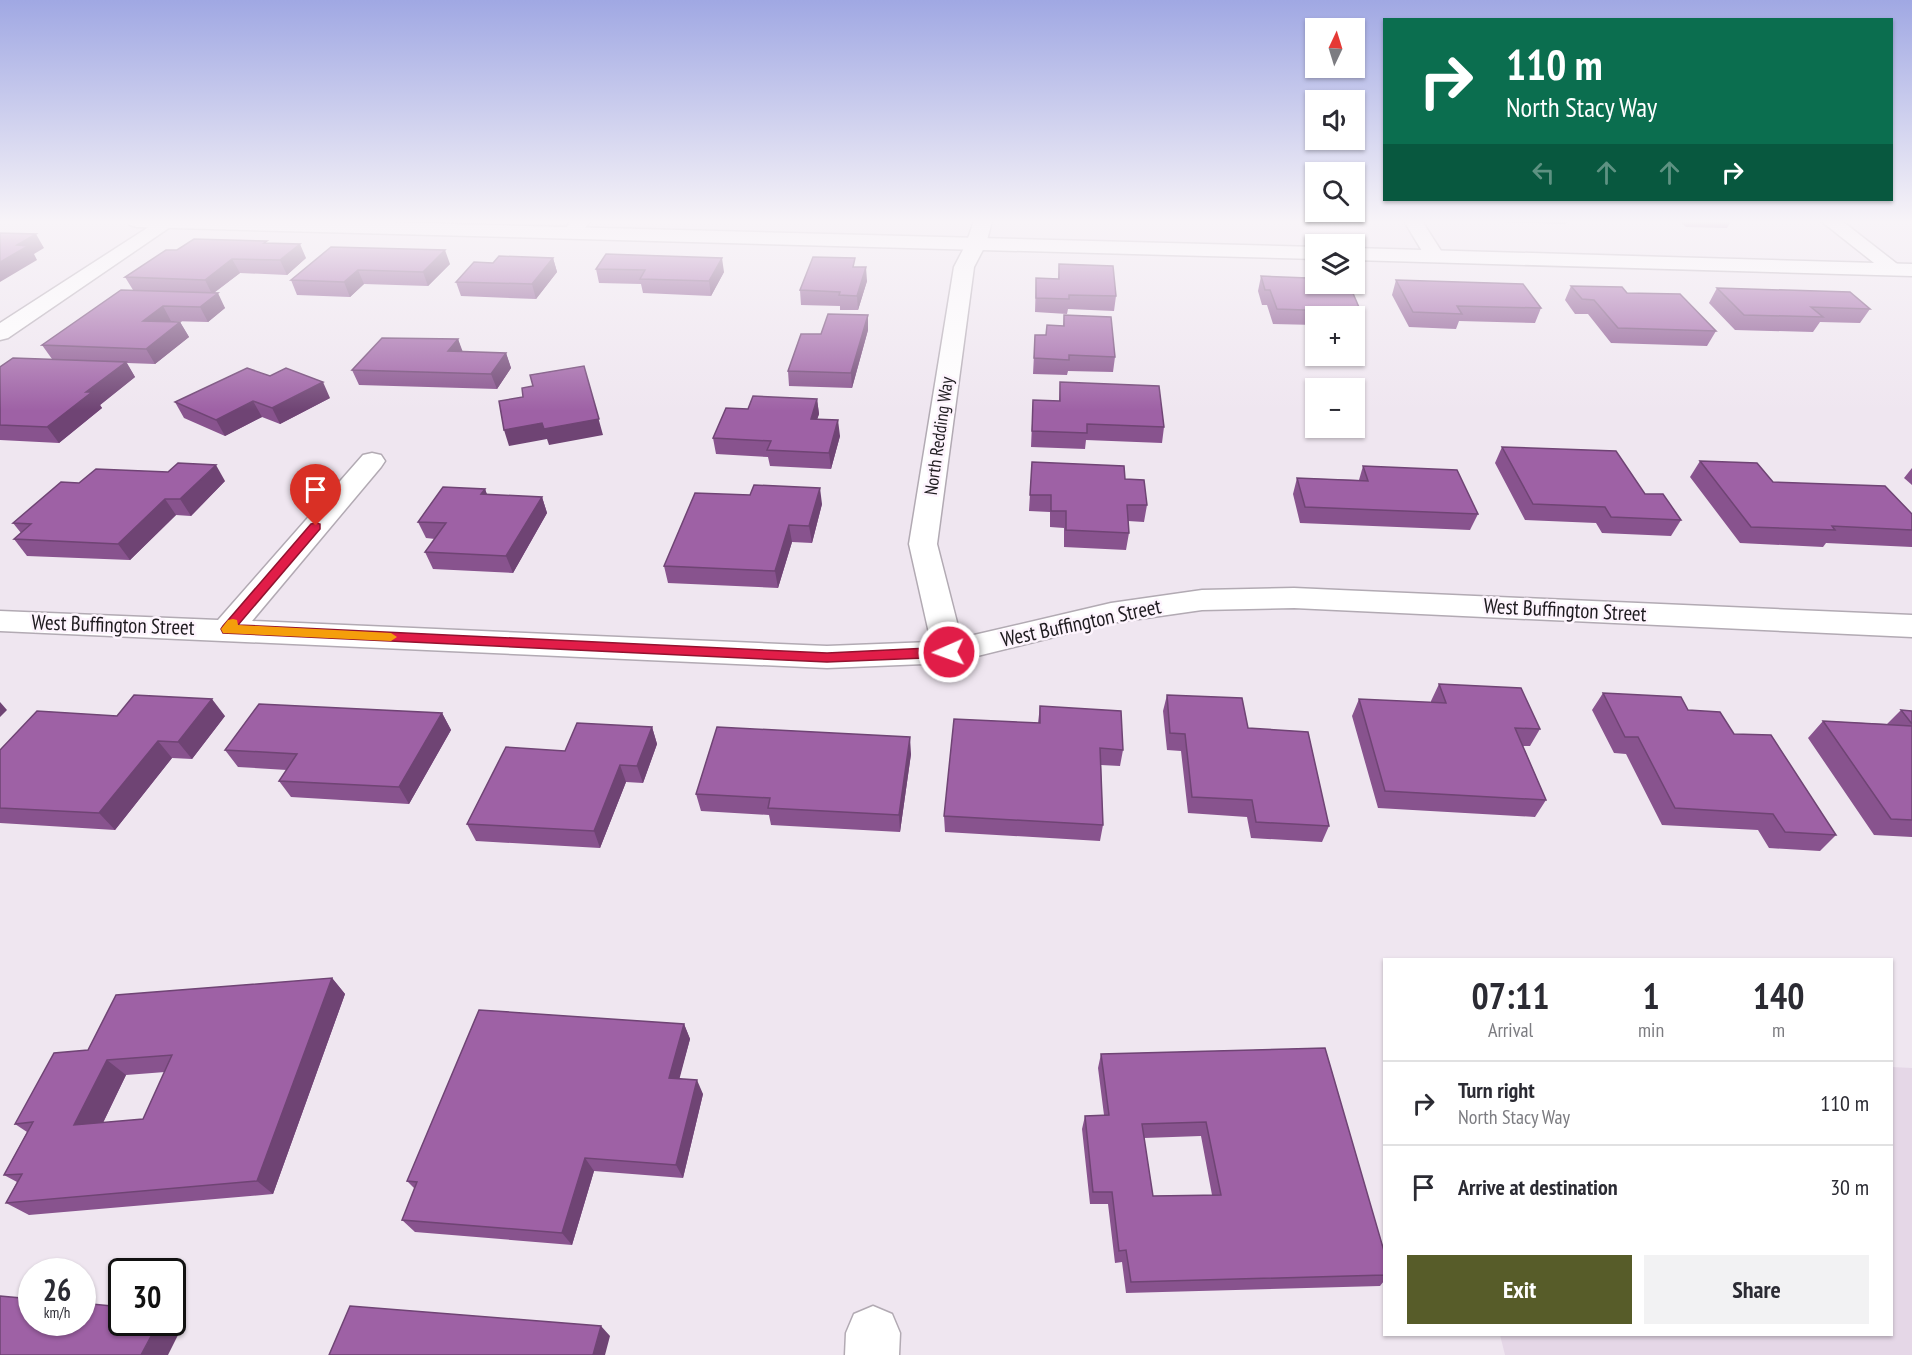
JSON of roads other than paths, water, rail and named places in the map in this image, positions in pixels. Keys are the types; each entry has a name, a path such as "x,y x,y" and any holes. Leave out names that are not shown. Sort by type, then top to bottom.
{"street":[{"path":"0,333 74,284"},
{"name":"North Redding Way","path":"949,652 923,544 961,284"},
{"path":"228,629 372,461"},
{"name":"West Buffington Street","path":"0,621 228,629 827,657 949,652 1111,613 1202,600 1294,598 1912,626"}]}
